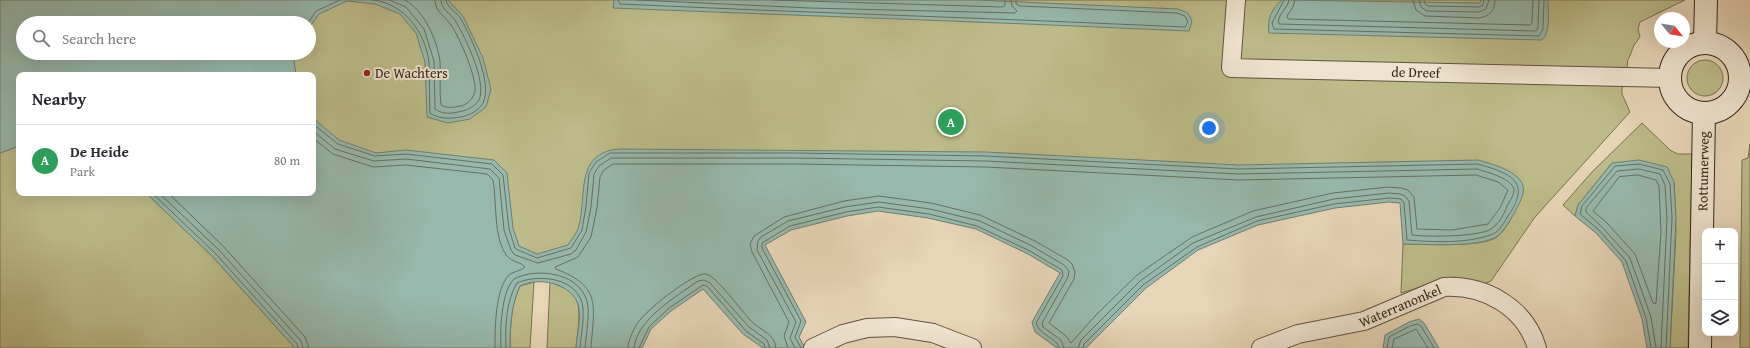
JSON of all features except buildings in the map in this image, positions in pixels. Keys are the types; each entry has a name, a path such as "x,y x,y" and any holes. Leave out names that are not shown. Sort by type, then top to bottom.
{"main road":[{"path":"1705,44 1706,0"},
{"path":"1705,44 1721,48 1730,54 1745,79 1728,104 1714,112 1704,113 1686,108 1678,100 1672,90 1670,78 1672,66 1678,56 1693,45 1705,44"},
{"name":"Rottumerweg","path":"1700,348 1704,113"}],"street":[{"name":"de Dreef","path":"1236,0 1231,68 1670,78"},
{"name":"Waterranonkel","path":"1261,348 1298,334 1364,321 1444,286 1454,286 1482,291 1504,303 1525,322 1534,337 1537,348"},
{"path":"814,347 843,334 867,328 895,327 933,333 972,348"}],"shaded area":[{"path":"191,0 1685,0 1660,12 1654,12 1654,15 1640,22 1638,29 1640,37 1634,45 1628,59 1625,85 1622,88 1622,94 1630,112 1535,217 1491,281 1484,284 1453,277 1401,293 1403,244 1466,244 1479,243 1497,237 1509,222 1523,190 737,197 584,274 370,234 316,164 316,72 246,72 236,60 316,60 316,16 273,16"},
{"path":"1709,60 1718,65 1722,71 1722,85 1718,91 1709,96 1701,96 1692,91 1688,85 1687,74 1692,65 1698,61"},
{"path":"1642,123 1670,150 1678,154 1692,154 1688,348 1670,348 1676,232 1674,182 1612,163 1578,205 1575,216 1563,205 1592,172"},
{"path":"1750,144 1750,348 1740,348 1742,160 1748,158"},
{"path":"16,147 16,196 149,196 212,256 295,348 0,348 0,153"},
{"path":"534,282 530,348 510,348 512,316 517,293 520,286"},
{"path":"550,282 572,293 577,301 579,321 576,348 547,348"}],"water":[{"path":"0,0 448,0 463,16 483,58 491,89 486,107 470,119 448,123 427,117 425,62 416,33 400,14 375,4 347,1 319,14 316,18 316,16 16,16 16,60 294,60 296,72 16,72 16,147 0,153"},
{"path":"614,0 976,0 1178,9 1188,13 1192,21 1189,31 613,8"},
{"path":"1282,0 1480,3 1481,0 1548,0 1548,27 1542,40 1269,33 1269,19 1275,7"},
{"path":"316,121 339,140 376,153 406,150 494,160 507,173 513,228 519,246 537,254 568,245 578,229 581,216 585,178 589,167 595,158 605,152 620,149 986,152 1239,165 1478,160 1508,170 1520,180 1523,186 1521,200 1507,225 1496,237 1477,243 1451,245 1403,244 1400,203 1389,202 1335,208 1258,225 1198,250 1146,288 1086,348 1057,348 1035,332 1032,322 1060,273 1028,254 976,229 928,218 878,211 847,216 791,230 765,245 806,322 799,337 805,348 763,348 743,334 703,289 671,311 651,329 642,348 576,348 580,317 577,301 568,291 556,284 531,282 520,286 517,293 513,308 510,348 295,348 212,256 149,196 316,196"},
{"path":"1639,160 1667,167 1674,182 1676,218 1670,348 1647,348 1642,319 1622,262 1596,233 1575,216 1578,205 1612,163"},
{"path":"1419,319 1424,323 1439,348 1383,348 1385,335 1409,322"}],"place":[{"name":"De Wachters","path":"367,73"},
{"name":"De Heide","path":"951,122"}]}
